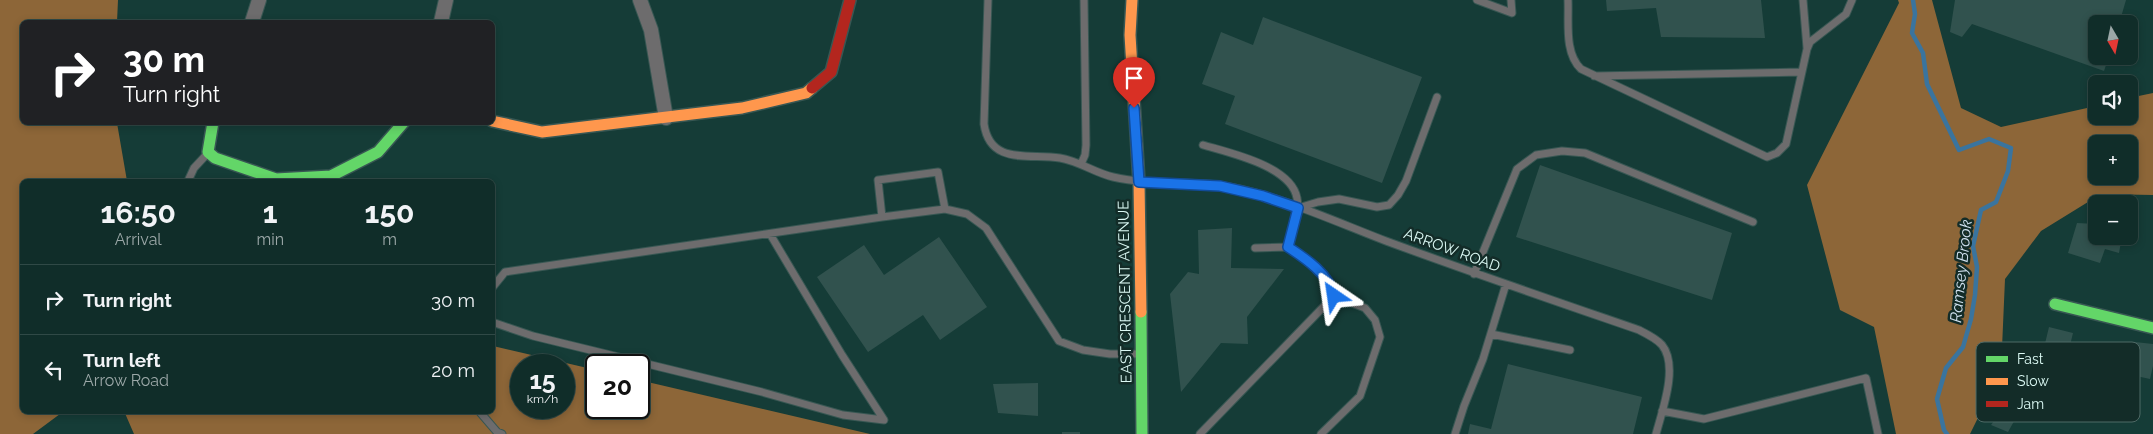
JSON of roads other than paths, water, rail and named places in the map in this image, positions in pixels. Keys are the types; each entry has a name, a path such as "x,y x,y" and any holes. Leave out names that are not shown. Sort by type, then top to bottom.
{"street":[{"path":"253,20 258,0"},
{"path":"441,20 446,0"},
{"path":"640,0 651,30 666,118"},
{"path":"495,122 542,132 742,108 806,94 831,72 850,0"},
{"name":"EAST CRESCENT AVENUE","path":"1132,0 1130,34 1139,182 1142,434"},
{"path":"212,125 208,152 215,158 276,179 331,176 378,152 401,125"},
{"path":"2055,304 2153,328"}],"lane":[{"name":"ARROW ROAD","path":"988,0 984,124 986,138 998,150 1013,156 1061,158 1096,172 1139,182 1220,186 1263,196 1474,274 1639,330 1662,345 1668,356 1670,370 1668,386 1656,434"},
{"path":"1080,164 1086,154 1084,0"},
{"path":"1477,0 1512,13 1511,0"},
{"path":"1568,0 1571,52 1575,64 1591,76 1766,157 1777,153 1786,144 1801,72 1810,42 1846,14 1852,0"},
{"path":"1803,0 1807,49"},
{"path":"1591,76 1801,72"},
{"path":"1298,208 1318,202 1339,199 1377,207 1389,205 1398,195 1406,181 1437,97"},
{"path":"1203,145 1236,155 1279,173 1291,184 1297,197 1298,208 1288,247"},
{"path":"1474,274 1517,169 1536,155 1562,151 1585,153 1753,222"},
{"path":"189,179 194,168 208,152"},
{"path":"882,217 878,180 938,172 945,209"},
{"path":"495,284 505,272 945,209 967,214 986,228 1059,341 1082,350 1110,354 1140,354"},
{"path":"495,323 534,336 762,392 843,415 884,420 842,355 770,234"},
{"path":"1255,248 1288,247 1301,256 1332,285 1334,296"},
{"path":"1455,434 1491,334 1506,284"},
{"path":"1200,434 1334,296"},
{"path":"1321,434 1360,396 1380,337 1375,320 1365,308 1334,296"},
{"path":"1491,334 1570,350"},
{"path":"1662,411 1704,419 1866,378 1878,434"},
{"path":"482,414 502,434"}],"waterway":[{"name":"Ramsey Brook","path":"1913,0 1915,14 1912,33 1923,53 1927,84 1959,150 1989,139 2011,148 2008,171 1996,202 1981,210 1973,246 1977,267 1971,319 1963,347 1946,368 1937,399 1944,430 1947,434"}]}
